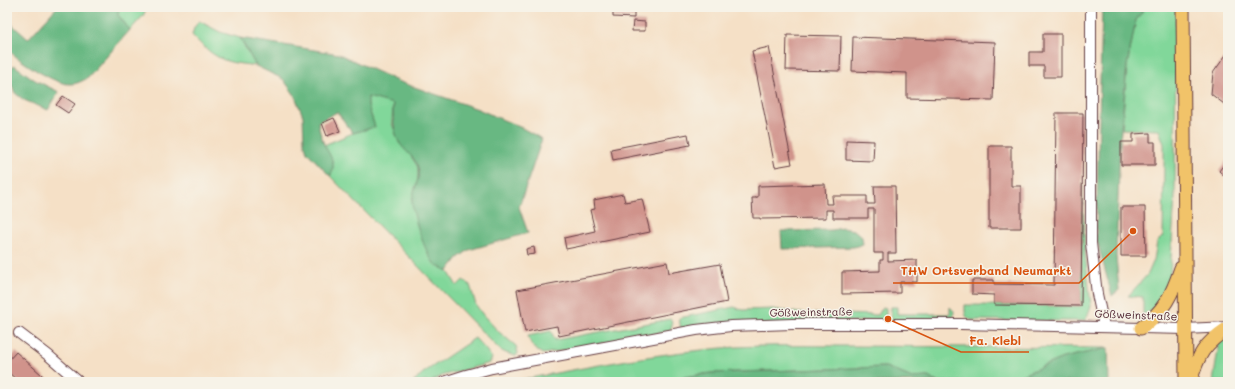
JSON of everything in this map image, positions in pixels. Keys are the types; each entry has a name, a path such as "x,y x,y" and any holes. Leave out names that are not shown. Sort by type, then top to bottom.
{"main road":[{"path":"1183,7 1186,382"},
{"path":"1141,328 1164,307 1174,287 1184,259"},
{"path":"1190,382 1206,345 1228,328"}],"street":[{"path":"1091,7 1091,243 1097,294 1104,326"},
{"name":"Gößweinstraße","path":"444,382 492,368 714,328 792,324 961,324 1185,329 1228,328"},
{"path":"19,333 48,355 79,382"}],"green space":[{"path":"57,7 119,7 118,15 130,30 88,78 79,82 70,84 63,83 46,76 27,65 7,49 7,20 28,39"},
{"path":"119,7 147,7 143,16 130,30 118,15"},
{"path":"1102,7 1142,7 1142,12 1136,20 1127,66 1120,141 1116,256 1119,290 1112,296 1096,237"},
{"path":"1142,7 1176,7 1175,196 1170,275 1167,288 1159,304 1143,315 1143,297 1128,296 1148,274 1154,260 1157,242 1163,236 1164,144 1159,130 1122,129 1127,66 1136,20 1142,12"},
{"path":"199,21 220,32 240,38 256,66 234,63 217,57 199,43 192,35 194,28"},
{"path":"240,38 339,54 397,81 478,109 522,128 542,139 519,207 528,233 469,250 458,258 448,271 437,266 423,243 416,223 412,200 419,171 417,163 401,145 397,137 394,123 393,104 368,97 368,106 375,127 353,133 337,112 318,122 320,133 333,163 330,176 307,152 304,142 303,116 294,94 283,79 256,66"},
{"path":"14,65 35,80 59,92 48,110 24,100 15,93 7,74 7,72"},
{"path":"367,97 393,103 392,123 399,143 409,153 418,167 418,179 412,201 434,264 448,271 457,286 463,280 470,285 476,305 499,332 516,346 518,353 516,356 500,350 330,176 333,171 324,145 353,133 375,127 368,106"},
{"path":"1082,184 1085,253 1091,306 1085,320 969,319 965,314 965,305 1081,306"},
{"path":"842,228 854,230 862,237 863,244 854,247 782,249 781,231 832,230"},
{"path":"734,307 743,310 773,309 800,313 878,315 883,307 886,308 886,320 681,329 679,318"},
{"path":"891,307 897,307 897,314 950,314 950,307 954,311 953,318 950,320 891,320"},
{"path":"671,319 672,325 670,331 543,354 533,347 528,336 551,331 555,340"},
{"path":"475,338 492,358 490,363 444,375 430,382 413,382 423,373"},
{"path":"1228,338 1228,382 1213,382 1218,350 1217,342"},
{"path":"797,346 1108,348 1063,358 1005,382 937,382 928,377 912,378 885,367 711,373 650,382 513,381 631,360 721,348"},
{"path":"1108,348 1109,382 1005,382 1063,358"},
{"path":"886,367 912,378 928,377 937,382 650,382 711,373"}],"building":[{"path":"613,7 634,7 634,18 613,17"},
{"path":"633,21 645,22 645,31 632,31"},
{"path":"1043,34 1061,34 1061,77 1044,77 1044,66 1029,66 1029,52 1043,52"},
{"path":"787,35 841,36 840,71 786,70"},
{"path":"853,37 995,42 993,100 907,98 907,73 852,71"},
{"path":"769,47 792,164 775,167 752,51"},
{"path":"1228,52 1228,107 1211,94 1213,73"},
{"path":"63,96 75,104 68,113 56,105"},
{"path":"1056,113 1083,113 1081,306 994,305 994,295 972,294 972,280 994,280 994,284 1054,285"},
{"path":"334,118 340,131 327,136 322,123"},
{"path":"1150,133 1150,142 1155,142 1155,165 1121,165 1121,142 1133,142 1133,134"},
{"path":"688,134 690,145 613,160 611,149"},
{"path":"846,140 874,141 873,161 846,160"},
{"path":"989,146 1011,146 1011,186 1021,186 1021,228 989,228"},
{"path":"1228,159 1228,179 1219,171"},
{"path":"825,184 826,204 833,204 832,196 867,196 867,204 875,204 874,186 895,186 896,253 888,253 888,261 917,260 917,282 900,282 900,293 842,294 842,272 880,271 880,260 883,260 883,253 874,253 874,209 868,209 868,218 833,218 833,210 826,210 826,218 753,218 752,198 758,197 758,186"},
{"path":"623,194 625,202 642,199 650,232 566,249 564,238 595,231 590,210 595,209 594,200"},
{"path":"1121,207 1145,207 1146,256 1121,256"},
{"path":"534,247 535,254 527,255 526,249"},
{"path":"667,262 669,273 720,264 727,302 559,336 557,326 525,332 517,290"},
{"path":"16,352 50,382 19,382 7,371 7,362"}],"place":[{"name":"THW Ortsverband Neumarkt","path":"1133,231"},
{"name":"Fa. Klebl","path":"888,319"}]}
